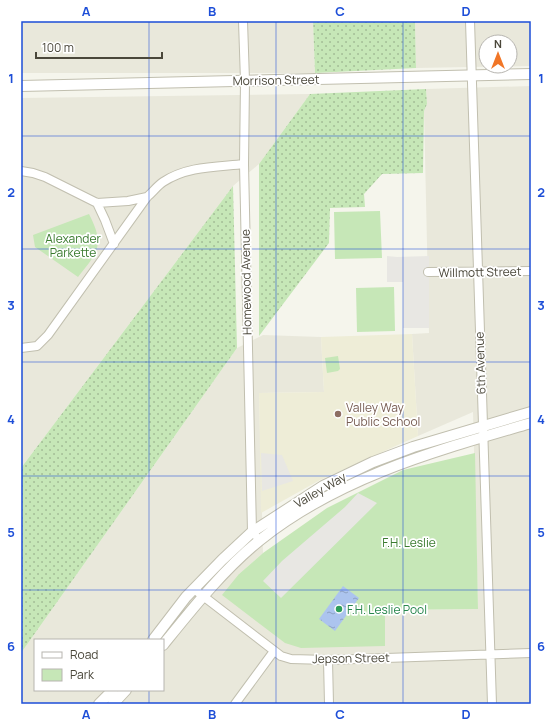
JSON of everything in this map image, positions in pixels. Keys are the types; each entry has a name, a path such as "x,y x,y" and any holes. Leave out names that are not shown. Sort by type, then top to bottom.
{"street":[{"name":"Homewood Avenue","path":"243,21 245,81 244,164 252,532"},
{"name":"6th Avenue","path":"470,21 492,704"},
{"name":"Morrison Street","path":"21,86 531,74"},
{"path":"21,348 37,346 48,336 148,197 162,183 178,174 195,168 244,164"},
{"path":"21,172 34,173 45,177 97,203 128,201 148,197"},
{"path":"97,203 114,244"},
{"name":"Willmott Street","path":"428,272 531,271"},
{"name":"Valley Way","path":"154,639 186,597 252,532 323,486 373,462 413,447 531,412"},
{"name":"Valley Way","path":"164,644 202,597 230,568 260,541 310,506 366,477 411,460 531,423"},
{"path":"252,532 260,541"},
{"name":"Jepson Street","path":"194,589 202,597 274,651 281,656 291,659 328,660 531,653"},
{"path":"235,704 274,651"},
{"path":"328,660 329,704"},
{"path":"99,704 112,691"},
{"path":"113,704 125,691"}],"shaded area":[{"path":"21,21 313,21 315,73 21,73"},
{"path":"415,21 531,21 531,66 518,66 518,34 478,34 478,67 416,68"},
{"path":"531,86 531,704 21,704 21,653 237,348 263,335 321,337 324,392 259,393 263,553 239,574 385,610 478,609 473,412 418,436 412,334 429,333 424,111 427,104 426,89"},
{"path":"310,94 259,164 233,186 21,468 21,98"},
{"path":"387,256 429,256 429,328 403,328 403,282 387,282"},
{"name":"Valley Way Public School","path":"412,334 418,436 320,480 261,513 259,393 324,392 321,337"},
{"path":"261,453 282,455 293,481 262,491"},
{"path":"358,493 377,503 281,598 263,581 282,561 345,507"}],"green space":[{"path":"313,21 415,21 416,68 315,73"},
{"path":"426,89 427,104 424,111 423,173 382,174 364,194 365,207 330,208 329,243 259,336 259,164 310,94"},
{"path":"233,186 237,348 21,653 21,468"},
{"path":"380,211 382,258 335,259 334,212"},
{"name":"Alexander Parkette","path":"89,214 97,233 97,248 90,261 78,277 35,247 33,235"},
{"path":"394,287 395,331 357,332 356,288"},
{"path":"338,356 340,369 338,371 327,373 325,358"},
{"name":"F.H. Leslie","path":"475,453 478,609 385,610 385,646 301,648 285,643 222,595 239,574 263,553 327,508 403,470"}],"water":[{"name":"F.H. Leslie Pool","path":"343,586 359,598 335,631 319,619"}],"place":[{"name":"Valley Way Public School","path":"338,414"},
{"name":"F.H. Leslie Pool","path":"339,609"}]}
